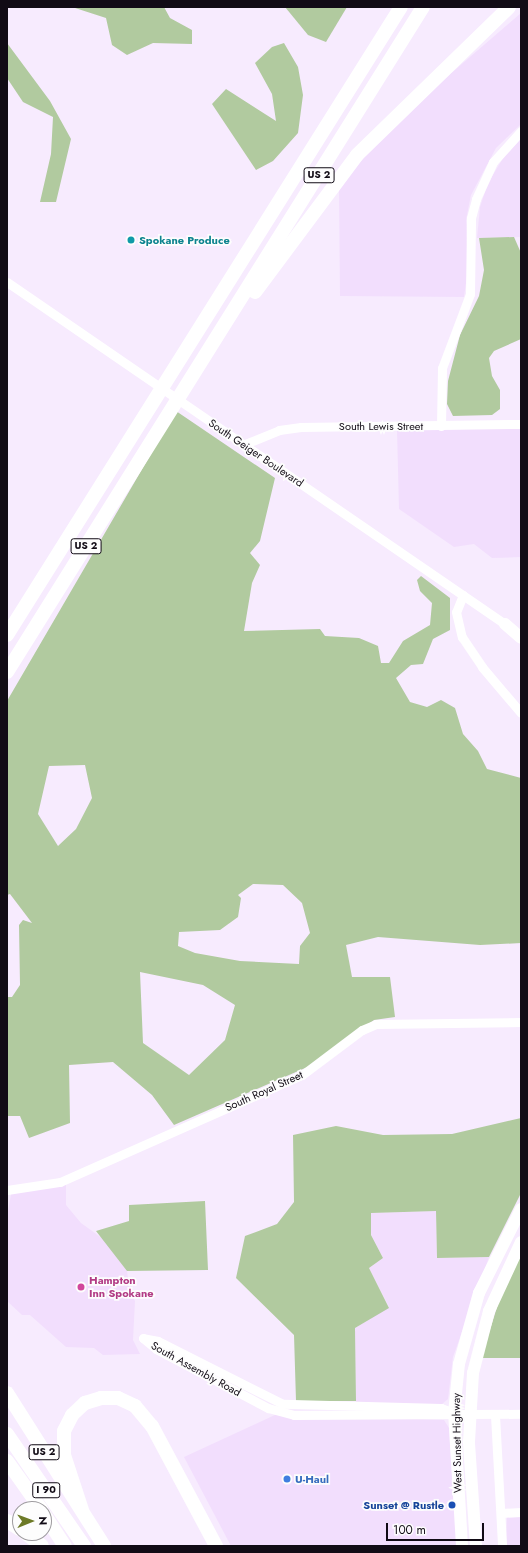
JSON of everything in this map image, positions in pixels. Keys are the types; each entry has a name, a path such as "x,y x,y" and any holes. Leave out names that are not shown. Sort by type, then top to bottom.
{"highway":[{"path":"313,146 391,7"},
{"name":"US 2","path":"7,635 400,7"},
{"name":"US 2","path":"7,672 423,7"},
{"path":"214,342 357,155 466,51 509,7"},
{"path":"466,51 521,7"},
{"name":"US 2","path":"7,1393 104,1546"},
{"path":"82,1510 64,1455 64,1431 72,1415 85,1403 101,1398 118,1398 135,1406 152,1426 216,1546"},
{"name":"I 90","path":"7,1434 84,1546"},
{"name":"I 90","path":"7,1461 35,1501"},
{"name":"I 90","path":"52,1526 65,1546"}],"main road":[{"path":"505,624 521,634"},
{"path":"505,624 521,638"},
{"name":"West Sunset Highway","path":"462,1546 454,1413 459,1364 470,1316 521,1209"},
{"name":"West Sunset Highway","path":"476,1546 470,1414 483,1329 521,1242"},
{"path":"468,1546 469,1525 474,1520"}],"street":[{"path":"441,426 442,368 470,294 472,218 476,200 493,162 521,131"},
{"name":"South Geiger Boulevard","path":"7,282 505,624"},
{"name":"South Lewis Street","path":"245,444 279,430 301,427 521,424"},
{"path":"463,595 456,612 462,637 482,667 521,713"},
{"name":"South Royal Street","path":"7,1190 60,1182 302,1075 362,1030 376,1024 521,1022"},
{"name":"South Assembly Road","path":"454,1413 441,1408 283,1404 158,1341 143,1338 156,1349 282,1412 346,1416 454,1413 495,1415 521,1414"},
{"path":"495,1415 502,1546"},
{"path":"501,1513 521,1512"}],"shaded area":[{"path":"521,13 521,124 496,148 471,195 466,220 468,269 464,297 340,296 339,190 367,152 427,94"},
{"path":"521,139 521,237 477,238 480,207 488,183 505,155"},
{"path":"521,428 521,557 492,558 474,544 454,547 399,509 397,430"},
{"path":"66,1181 66,1205 81,1223 106,1241 127,1271 130,1292 135,1301 133,1340 140,1354 103,1355 94,1348 66,1347 30,1315 22,1315 7,1301 7,1217 11,1194"},
{"path":"436,1211 437,1258 489,1257 453,1357 448,1399 441,1405 356,1405 355,1328 389,1307 369,1268 383,1258 371,1235 371,1213"},
{"path":"277,1414 444,1420 449,1428 457,1546 231,1546 184,1457"},
{"path":"521,1514 521,1546 506,1546 507,1517"}],"green space":[{"path":"72,7 164,7 170,18 192,30 192,44 153,43 127,55 112,45 106,18"},
{"path":"285,7 347,7 326,42 308,35"},
{"path":"7,43 50,101 71,139 56,202 40,202 51,154 53,117 23,102 7,78"},
{"path":"284,43 298,67 303,95 298,133 273,161 256,170 212,104 226,89 276,121 272,94 255,63 272,47"},
{"path":"514,237 521,253 521,339 494,351 489,358 492,376 500,390 500,409 492,415 453,416 447,404 448,381 460,335 479,296 484,270 479,238"},
{"path":"176,411 275,478 260,541 250,553 260,565 252,583 244,631 320,629 325,636 359,638 378,646 381,663 389,663 403,641 430,625 432,603 420,591 417,580 421,576 450,598 450,630 433,639 423,664 411,665 396,678 410,702 427,707 441,700 455,708 463,734 478,751 487,769 521,778 521,943 480,945 378,937 346,945 352,977 390,977 395,1017 374,1020 312,1065 174,1125 152,1095 113,1062 69,1065 70,1123 29,1138 20,1116 7,1116 7,997 12,997 20,985 19,925 23,920 32,923 10,894 7,895 7,701","holes":["85,765 92,798 76,829 58,846 38,814 49,766","253,884 283,885 302,903 310,933 300,946 299,964 240,961 195,953 178,946 179,932 220,930 238,917 241,898 238,895","140,972 203,985 235,1005 225,1040 189,1075 143,1043"]},
{"path":"521,1118 521,1193 489,1257 437,1258 436,1211 371,1213 371,1235 383,1258 369,1268 389,1308 355,1328 356,1401 296,1401 294,1335 236,1278 245,1236 277,1224 294,1202 293,1135 336,1126 383,1135 452,1134"},
{"path":"205,1201 208,1270 127,1271 96,1231 129,1221 129,1205"},
{"path":"521,1255 521,1358 481,1358 499,1301"}],"place":[{"name":"Spokane Produce","path":"131,240"},
{"name":"Hampton Inn Spokane","path":"81,1287"},
{"name":"U-Haul","path":"287,1479"},
{"name":"Sunset @ Rustle","path":"452,1505"}]}
